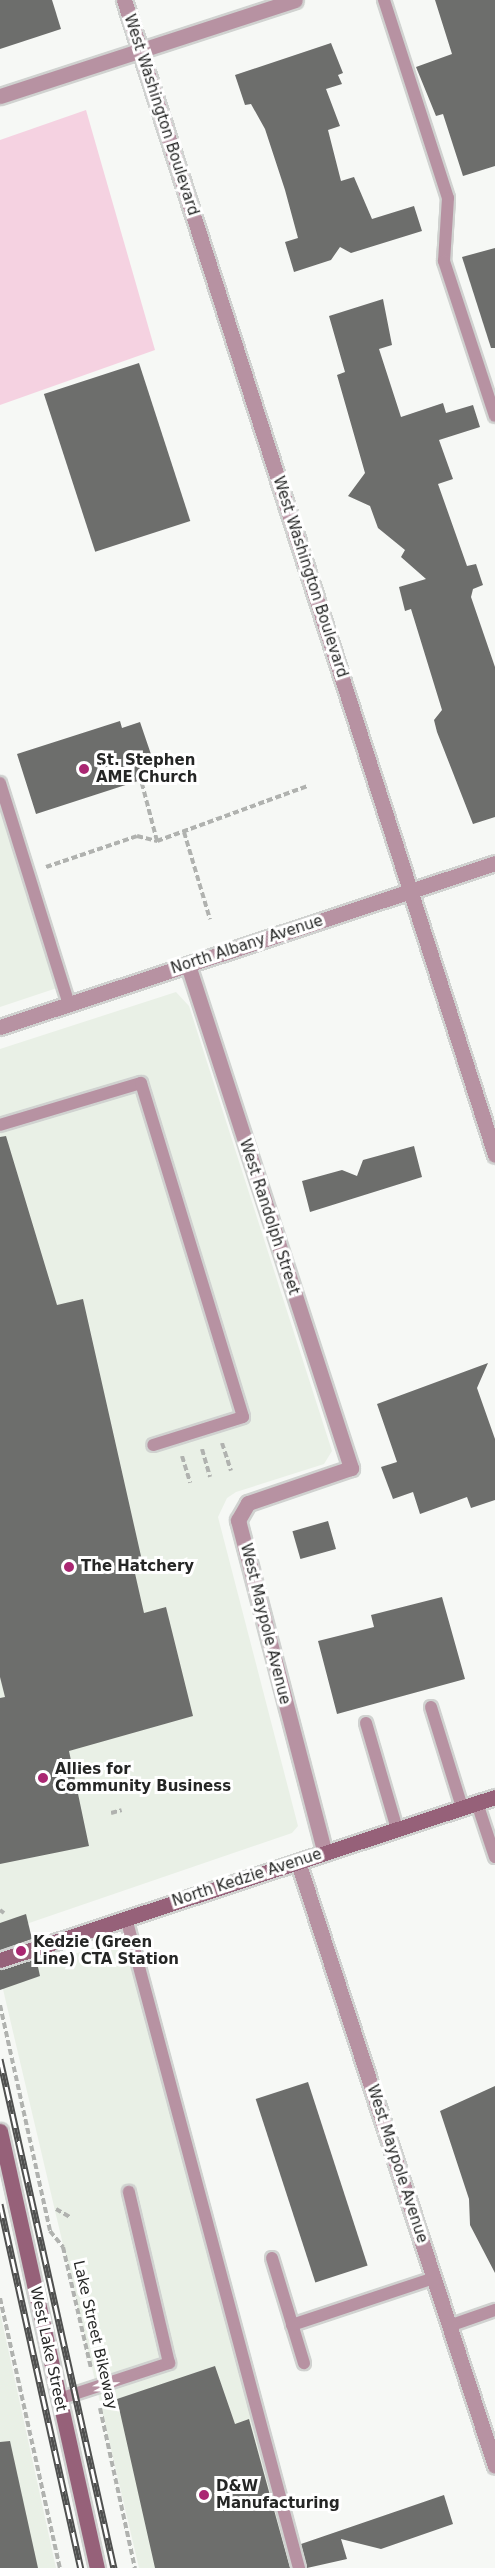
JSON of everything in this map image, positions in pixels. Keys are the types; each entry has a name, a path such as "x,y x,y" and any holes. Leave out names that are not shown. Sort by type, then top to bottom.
{"main road":[{"name":"North Kedzie Avenue","path":"0,1960 495,1797"},
{"name":"West Lake Street","path":"0,2131 97,2568"}],"street":[{"name":"West Washington Boulevard","path":"124,0 495,1155"},
{"path":"0,96 295,0"},
{"name":"North Albany Avenue","path":"0,1027 495,863"},
{"name":"West Randolph Street","path":"188,965 351,1468"},
{"name":"West Maypole Avenue","path":"325,1853 238,1520 248,1503 351,1468"},
{"name":"West Maypole Avenue","path":"298,1862 495,2466"}],"lane":[{"path":"384,0 448,198 444,261 495,416"},
{"path":"0,783 69,1004"},
{"path":"0,1125 141,1083 243,1417 153,1445"},
{"path":"432,1707 462,1807"},
{"path":"366,1723 397,1829"},
{"path":"477,1803 495,1857"},
{"path":"126,1918 299,2568"},
{"path":"59,2399 96,2390 170,2363 129,2192"},
{"path":"272,2258 304,2363"},
{"path":"292,2325 434,2278"},
{"path":"449,2326 495,2310"}],"path":[{"path":"141,780 157,841"},
{"path":"28,873 137,836 157,841 307,786"},
{"path":"184,832 210,919"},
{"path":"222,1443 231,1471"},
{"path":"202,1449 210,1477"},
{"path":"182,1456 190,1484"},
{"path":"111,1813 122,1810"},
{"name":"Lake Street Bikeway","path":"0,2006 50,2231 63,2247 135,2568"},
{"path":"56,2209 70,2217"},
{"path":"0,2298 60,2568"}],"shaded area":[{"path":"86,110 155,350 0,405 0,140"},
{"path":"0,783 63,986 0,1007"},
{"path":"176,992 189,1006 332,1451 324,1464 236,1492 227,1498 218,1517 298,1826 292,1833 0,1933 0,1049"},
{"path":"106,1943 132,1943 299,2568 139,2568 2,1985 6,1978"},
{"path":"0,2312 56,2568 0,2568"}],"building":[{"path":"0,0 52,0 61,29 0,49"},
{"path":"435,0 495,0 495,166 463,176 443,114 436,116 416,67 452,54"},
{"path":"331,43 343,73 338,75 342,84 326,89 340,126 328,130 341,181 354,177 372,219 414,206 422,231 351,253 340,247 331,260 294,272 285,242 298,238 285,190 265,129 251,104 245,105 235,75"},
{"path":"495,248 495,348 491,348 462,257"},
{"path":"383,299 392,345 379,349 401,417 443,403 446,413 473,405 480,427 439,440 453,479 438,484 467,566 476,564 483,585 473,589 471,597 495,667 495,817 473,824 437,732 434,720 442,710 411,609 405,611 399,587 426,579 401,557 405,550 378,528 370,506 348,496 365,473 337,375 345,372 329,316"},
{"path":"139,363 190,521 95,552 44,394"},
{"name":"St. Stephen AME Church","path":"120,721 122,728 140,722 155,766 139,772 141,780 36,814 17,754"},
{"name":"The Hatchery","path":"6,1136 57,1305 83,1299 143,1565 134,1569 144,1613 166,1607 193,1716 69,1751 89,1846 0,1864 0,1698 5,1697 0,1677 0,1137"},
{"path":"414,1146 422,1177 310,1212 302,1181 342,1170 357,1176 363,1160"},
{"path":"488,1363 477,1388 495,1439 495,1500 471,1508 467,1497 420,1514 413,1492 393,1499 381,1467 397,1462 377,1404"},
{"path":"328,1521 336,1549 300,1559 292,1531"},
{"path":"442,1597 465,1679 337,1714 318,1641 374,1627 371,1615"},
{"path":"26,1914 32,1939 0,1950 0,1923"},
{"path":"36,1958 40,1976 0,1990 0,1970"},
{"path":"308,2082 368,2266 315,2283 256,2099"},
{"path":"495,2086 495,2273 470,2225 469,2199 440,2111"},
{"name":"D&W Manufacturing","path":"215,2366 235,2424 249,2419 290,2568 155,2568 117,2399"},
{"path":"10,2441 38,2568 0,2568 0,2442"},
{"path":"444,2495 453,2524 381,2549 341,2539 347,2559 307,2568 301,2544"}],"railway":[{"path":"0,2059 114,2568"},
{"path":"0,2204 81,2568"}],"place":[{"name":"St. Stephen AME Church","path":"84,769"},
{"name":"The Hatchery","path":"69,1567"},
{"name":"Allies for Community Business","path":"43,1778"},
{"name":"Kedzie (Green Line) CTA Station","path":"21,1951"},
{"name":"D&W Manufacturing","path":"204,2495"}]}
